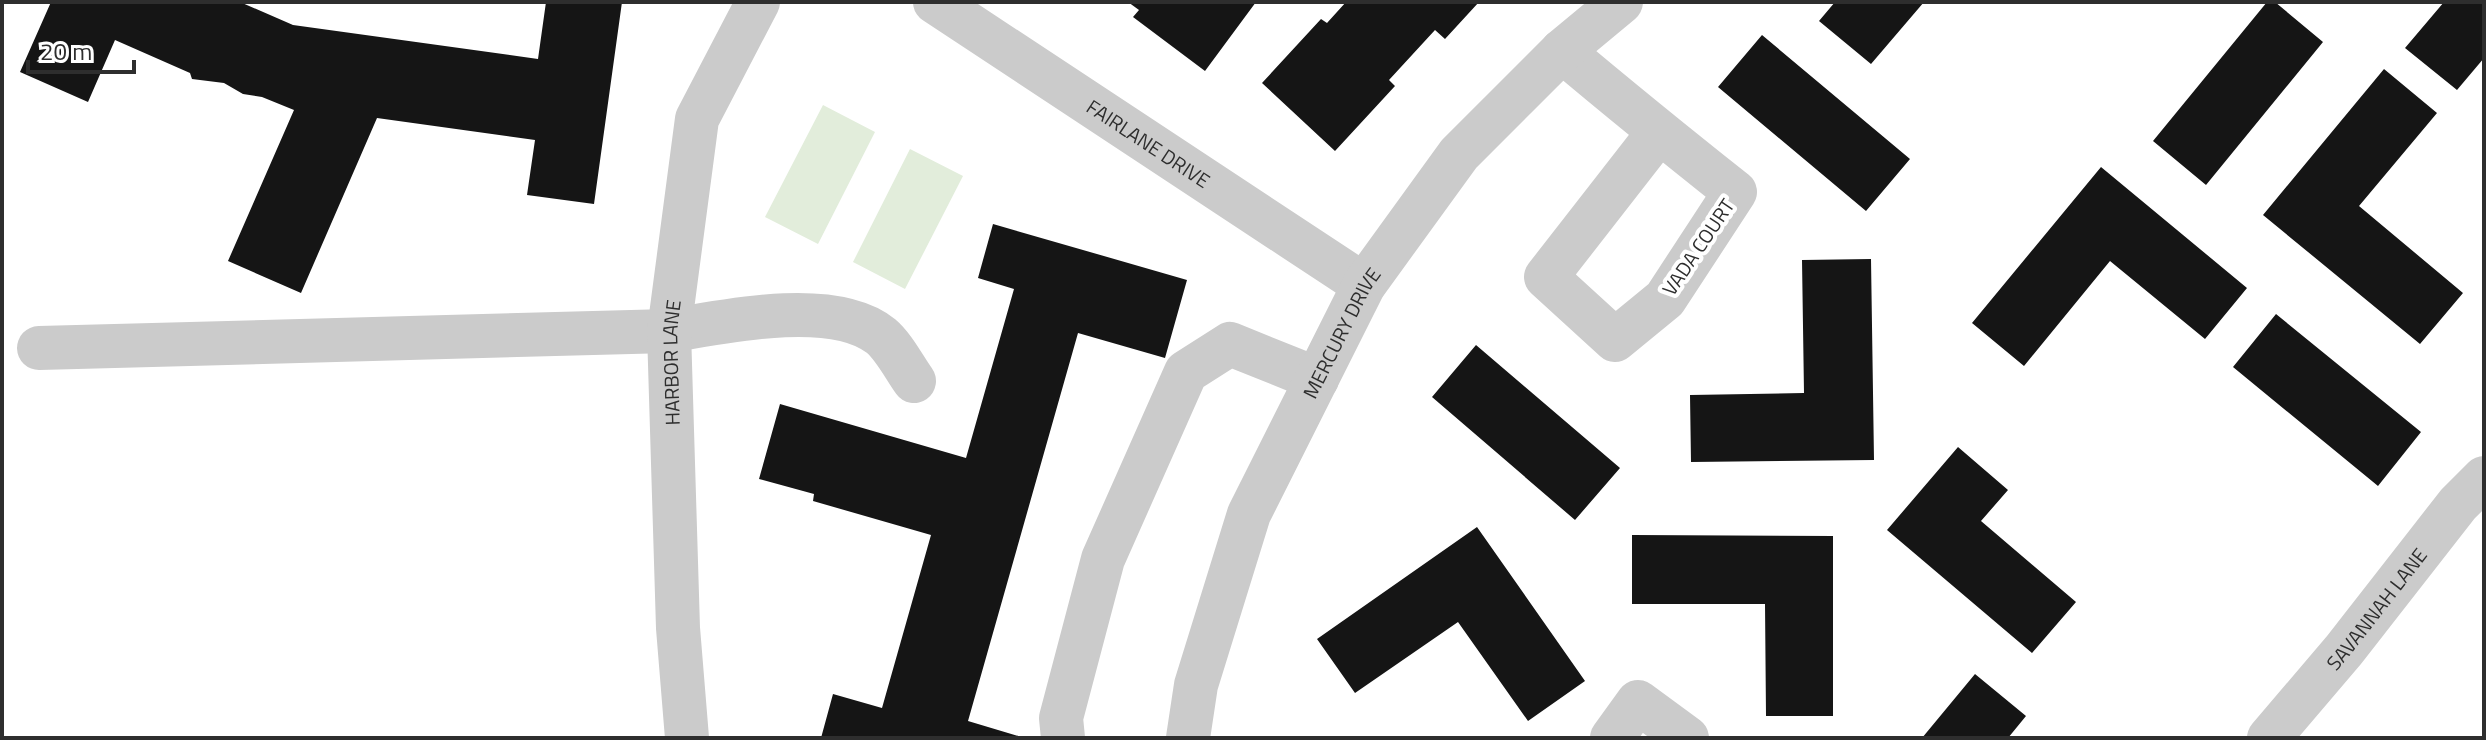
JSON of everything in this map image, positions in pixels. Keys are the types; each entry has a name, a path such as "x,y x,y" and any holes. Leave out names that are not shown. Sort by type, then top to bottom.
{"street":[{"name":"HARBOR LANE","path":"687,738 678,628 669,331 697,119 758,2"},
{"name":"FAIRLANE DRIVE","path":"935,2 1364,285"},
{"name":"MERCURY DRIVE","path":"1188,738 1196,685 1249,514 1364,285 1459,154 1562,51 1621,2"},
{"name":"VADA COURT","path":"1562,51 1735,192 1665,299 1615,340 1546,277 1659,132"},
{"path":"39,348 669,331 736,319 795,315 847,319 881,336 914,381"},
{"path":"1063,738 1061,718 1103,559 1186,372 1230,344 1317,379"},
{"name":"SAVANNAH LANE","path":"2269,738 2344,650 2458,504 2484,478"},
{"path":"1612,738 1638,702 1687,738"}],"green space":[{"path":"823,105 875,132 818,244 765,217"},
{"path":"910,149 963,176 905,289 853,262"}],"building":[{"path":"51,2 240,2 293,25 538,59 546,2 622,2 594,204 527,195 535,140 377,118 301,293 228,261 294,110 262,97 243,94 224,83 192,79 190,73 115,40 88,102 20,72"},
{"path":"1128,2 1256,2 1205,71 1133,17 1139,10"},
{"path":"1346,2 1479,2 1445,39 1435,30 1389,80 1395,86 1335,151 1262,83 1321,19 1327,23"},
{"path":"1835,2 1924,2 1871,64 1819,21"},
{"path":"2267,2 2275,2 2323,42 2206,185 2153,141"},
{"path":"2444,2 2484,2 2484,58 2457,90 2405,48"},
{"path":"1762,35 1910,159 1866,211 1718,87"},
{"path":"2384,69 2437,113 2359,206 2463,293 2420,344 2263,215"},
{"path":"2101,167 2247,288 2205,339 2110,261 2024,366 1972,323"},
{"path":"993,224 1187,280 1165,358 1078,333 968,721 1025,738 821,738 833,694 882,708 931,535 813,501 814,494 759,479 780,404 966,458 1014,289 978,278"},
{"path":"1871,259 1874,460 1691,462 1690,395 1804,393 1802,260"},
{"path":"2276,314 2421,432 2378,486 2233,367"},
{"path":"1476,345 1620,468 1575,520 1432,397"},
{"path":"1958,447 2008,490 1981,521 2076,602 2032,653 1887,530"},
{"path":"1477,527 1585,681 1528,721 1458,622 1355,693 1317,639"},
{"path":"1632,535 1833,536 1833,716 1766,716 1765,604 1632,604"},
{"path":"1975,674 2026,716 2008,738 1922,738"}]}
